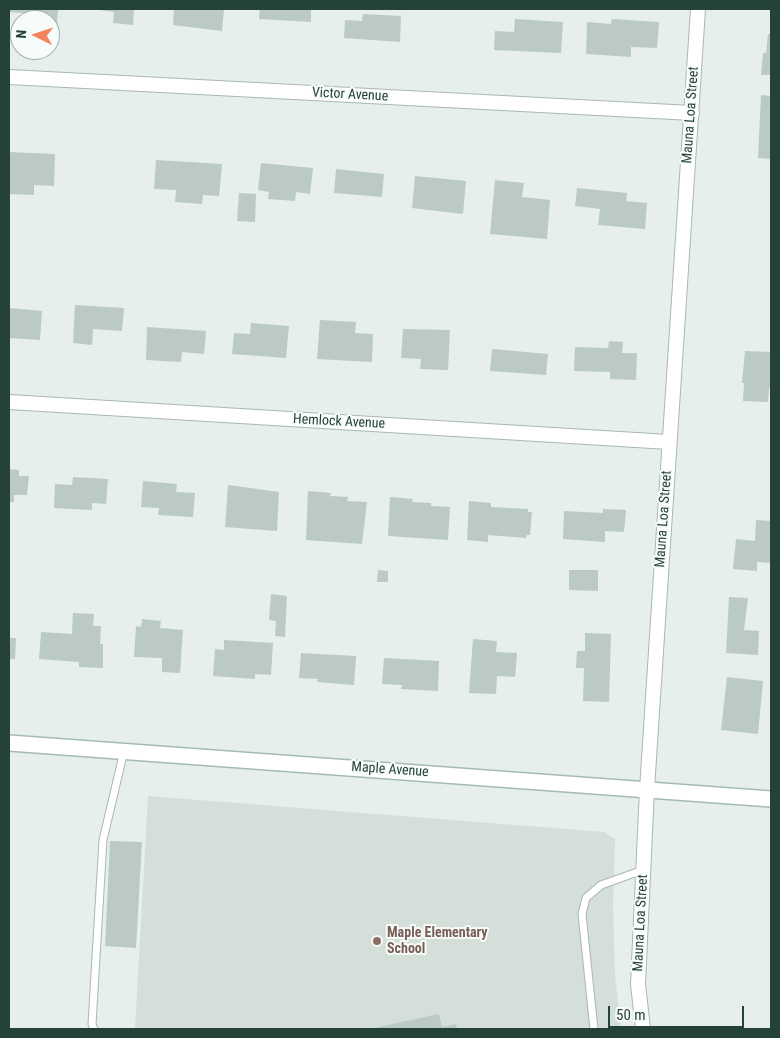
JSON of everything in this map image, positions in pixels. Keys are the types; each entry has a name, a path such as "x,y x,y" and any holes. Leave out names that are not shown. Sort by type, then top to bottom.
{"street":[{"name":"Mauna Loa Street","path":"643,1029 638,984 647,789 668,442 698,9"},
{"name":"Victor Avenue","path":"9,77 692,113"},
{"name":"Hemlock Avenue","path":"9,402 668,442"},
{"name":"Maple Avenue","path":"9,743 771,799"}],"lane":[{"path":"94,1029 92,1024 103,840 124,751"},
{"path":"594,1029 582,914 586,898 601,885 643,870"}],"shaded area":[{"name":"Maple Elementary School","path":"148,796 604,832 615,839 613,906 615,975 621,1029 135,1029"}],"building":[{"path":"9,9 58,9 10,10 9,12"},
{"path":"92,9 134,9 133,25 113,23 114,12"},
{"path":"174,9 224,9 222,31 173,25"},
{"path":"260,9 311,9 311,22 259,19"},
{"path":"363,14 401,16 400,42 344,38 345,20 362,21"},
{"path":"515,19 563,22 561,53 494,50 495,31 514,32"},
{"path":"612,19 659,22 657,48 631,47 631,57 586,54 587,22 611,24"},
{"path":"768,34 771,34 771,75 761,75 763,53 766,53"},
{"path":"761,95 771,96 771,159 758,158"},
{"path":"9,152 55,154 54,186 34,185 34,195 9,194"},
{"path":"156,160 222,164 219,196 203,195 202,204 175,202 176,190 154,189"},
{"path":"261,163 313,168 310,194 296,192 295,201 268,199 269,192 258,190"},
{"path":"336,169 384,174 382,197 334,193"},
{"path":"415,176 466,181 463,214 412,208"},
{"path":"495,180 524,183 522,197 550,200 547,239 490,234"},
{"path":"577,188 627,193 626,201 647,203 645,229 598,225 600,209 575,206"},
{"path":"239,193 256,194 255,222 237,221"},
{"path":"75,305 124,308 122,331 93,329 92,345 73,343"},
{"path":"9,308 42,311 40,340 9,338"},
{"path":"320,320 356,322 355,333 373,334 372,362 317,359"},
{"path":"251,323 289,326 286,358 232,354 234,333 250,334"},
{"path":"147,327 206,331 204,354 182,352 181,362 146,360"},
{"path":"403,329 450,330 448,370 420,369 421,359 401,358"},
{"path":"609,341 623,342 622,353 637,353 636,380 610,379 610,372 574,371 575,347 608,348"},
{"path":"492,349 548,354 546,375 490,371"},
{"path":"745,351 771,352 771,388 769,388 768,402 743,401 744,383 742,383"},
{"path":"9,469 19,470 19,476 29,476 27,495 14,495 14,502 9,502"},
{"path":"73,477 108,479 106,504 92,503 92,510 54,508 55,484 72,485"},
{"path":"143,481 177,484 176,492 195,493 193,517 158,515 159,508 141,507"},
{"path":"228,485 279,492 277,531 225,527"},
{"path":"308,491 331,493 330,496 348,497 347,501 367,502 362,544 306,540"},
{"path":"390,497 413,499 412,502 431,503 431,506 450,507 448,540 388,536"},
{"path":"469,501 491,503 491,507 528,509 528,512 532,512 530,535 527,535 526,538 488,535 488,542 467,540"},
{"path":"603,509 626,510 624,532 605,531 605,542 563,539 564,511 603,513"},
{"path":"756,520 771,521 771,563 757,562 757,571 733,569 736,539 755,541"},
{"path":"378,570 388,571 388,582 377,582"},
{"path":"569,570 598,570 598,591 569,590"},
{"path":"271,594 287,596 285,637 275,636 276,621 269,620"},
{"path":"729,597 748,598 744,630 759,631 758,655 726,653"},
{"path":"73,613 94,614 93,626 101,626 100,644 103,644 103,668 79,667 79,662 39,659 41,632 72,634"},
{"path":"142,619 161,621 160,628 183,630 180,673 162,672 162,658 134,657 136,626 141,627"},
{"path":"585,633 611,634 609,702 583,701 584,668 576,668 577,651 585,651"},
{"path":"9,638 16,638 15,659 9,659"},
{"path":"473,639 497,641 496,652 517,653 515,677 497,676 496,694 469,693"},
{"path":"224,640 273,643 271,675 255,674 255,679 213,676 215,649 224,650"},
{"path":"301,653 356,656 354,685 317,682 318,679 299,678"},
{"path":"384,658 439,661 438,691 401,689 402,685 382,684"},
{"path":"727,677 763,681 758,734 721,730"},
{"path":"110,841 142,842 136,948 105,946"},
{"path":"439,1014 442,1027 456,1024 457,1029 369,1029"}],"place":[{"name":"Maple Elementary School","path":"377,941"}]}
